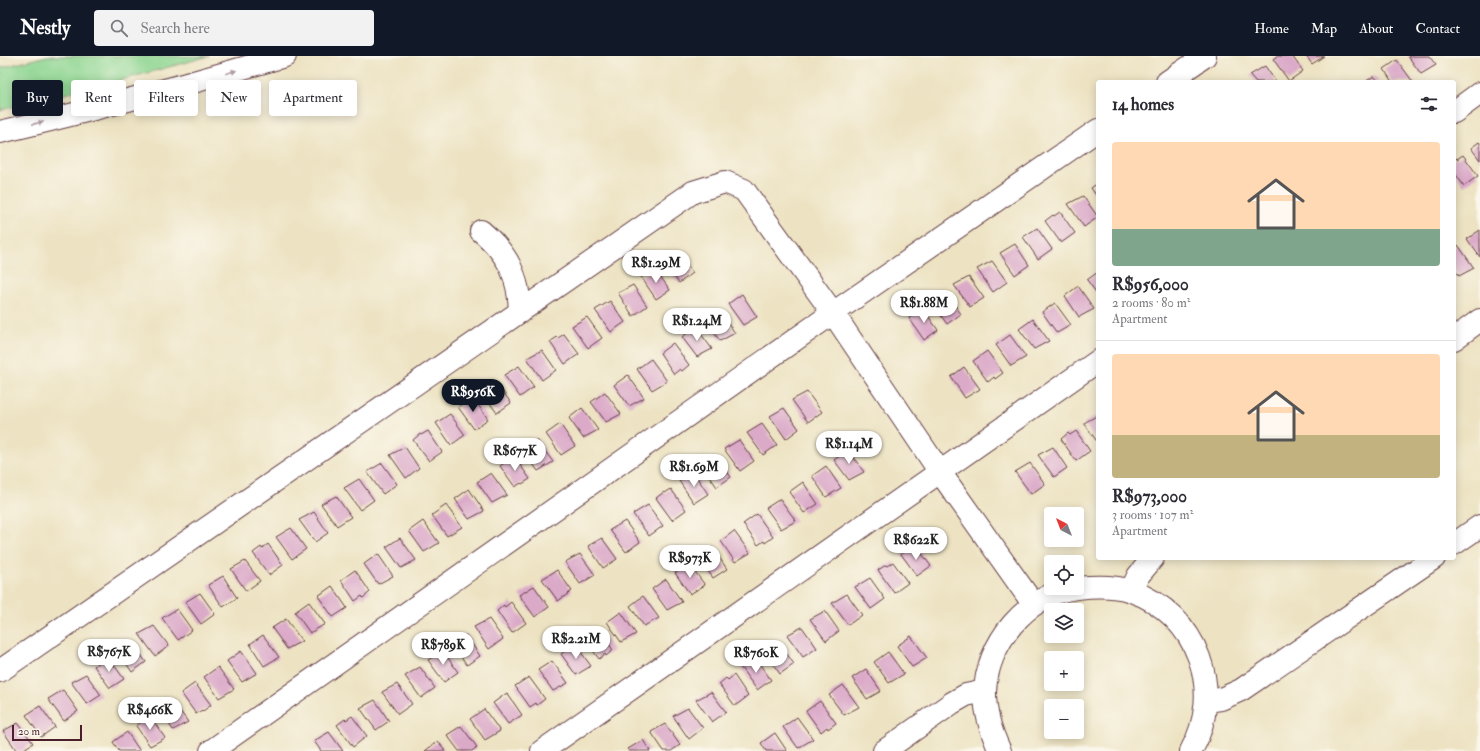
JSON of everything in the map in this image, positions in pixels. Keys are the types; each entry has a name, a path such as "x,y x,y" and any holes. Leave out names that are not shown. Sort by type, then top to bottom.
{"main road":[{"path":"0,132 57,119 178,87 285,56"},
{"path":"1170,80 1205,56"},
{"path":"1456,111 1480,93"},
{"path":"211,751 833,313 1096,131"},
{"path":"0,671 693,192 725,182 744,190 833,313 940,472 1034,605"},
{"path":"481,232 494,243 505,256 512,269 518,290 520,312"},
{"path":"1456,338 1480,320"},
{"path":"542,751 1096,362"},
{"path":"1456,543 1480,526"},
{"path":"1131,591 1138,576 1151,560"},
{"path":"1206,701 1221,699 1241,690 1431,560"},
{"path":"1084,587 1111,587 1131,591 1150,600 1167,611 1181,625 1201,660 1206,681 1206,701 1203,721 1197,740 1191,751"},
{"path":"1000,751 991,732 986,712 985,692 988,672 995,652 1005,634 1018,618 1034,605 1051,595"},
{"path":"884,751 966,694 985,692"}],"green space":[{"path":"47,56 209,56 121,80 71,80 71,92 63,94 63,80 12,80 12,107 0,110 0,68"}],"building":[{"path":"1277,56 1292,56 1303,71 1288,80 1273,59"},
{"path":"1306,56 1324,56 1312,64"},
{"path":"1408,56 1429,56 1436,65 1421,74"},
{"path":"1397,60 1412,80 1391,80 1384,69"},
{"path":"1265,66 1275,80 1254,80 1250,75"},
{"path":"1374,76 1377,80 1368,80"},
{"path":"1479,142 1480,143 1480,160 1471,148"},
{"path":"1463,155 1478,176 1464,186 1456,175 1456,158 1457,159"},
{"path":"1096,184 1096,195 1091,188"},
{"path":"1083,196 1096,214 1096,218 1084,227 1068,204"},
{"path":"1060,212 1075,233 1061,243 1045,221"},
{"path":"1037,228 1052,249 1038,259 1023,237"},
{"path":"1480,230 1480,257 1467,239"},
{"path":"1015,244 1029,265 1015,275 1000,253"},
{"path":"1458,245 1474,268 1459,276 1456,272 1456,246"},
{"path":"678,252 693,273 679,283 663,261"},
{"path":"992,261 1007,282 993,292 977,269"},
{"path":"655,269 670,290 656,299 641,277"},
{"path":"1096,273 1096,292 1087,280"},
{"path":"969,277 984,298 970,307 954,285"},
{"path":"633,285 647,306 633,316 618,293"},
{"path":"1078,286 1094,309 1079,317 1065,296"},
{"path":"946,293 961,314 947,324 931,302"},
{"path":"742,294 757,317 743,325 728,304"},
{"path":"610,301 625,322 611,332 595,310"},
{"path":"1055,303 1071,325 1057,333 1042,312"},
{"path":"923,309 938,330 924,340 909,318"},
{"path":"719,311 735,333 720,341 705,320"},
{"path":"587,317 602,338 588,348 572,326"},
{"path":"1033,319 1049,341 1034,349 1019,329"},
{"path":"696,327 712,349 697,357 682,337"},
{"path":"564,334 579,354 565,364 550,342"},
{"path":"1010,335 1026,357 1011,366 996,345"},
{"path":"673,343 689,365 682,371 680,369 674,374 660,353"},
{"path":"542,350 556,370 542,380 527,358"},
{"path":"987,351 1003,373 995,379 994,377 988,382 973,361"},
{"path":"651,359 667,381 652,390 637,369"},
{"path":"519,366 534,387 520,397 504,375"},
{"path":"964,367 980,389 965,398 951,377"},
{"path":"628,375 644,398 629,406 614,385"},
{"path":"496,382 511,403 497,413 481,391 489,385 490,387"},
{"path":"605,392 621,414 606,422 591,402"},
{"path":"807,392 822,412 808,422 792,400"},
{"path":"473,398 488,419 474,429 458,407"},
{"path":"582,408 598,430 583,438 569,418"},
{"path":"784,408 799,429 786,439 770,416"},
{"path":"450,414 465,435 451,445 436,423"},
{"path":"1096,416 1096,440 1084,423"},
{"path":"560,424 575,446 561,455 546,434"},
{"path":"762,424 777,445 763,455 747,433"},
{"path":"428,431 442,452 429,461 413,440 420,434 421,435"},
{"path":"1076,431 1090,451 1076,461 1061,439 1068,433 1070,435"},
{"path":"537,440 553,462 538,471 523,450"},
{"path":"739,440 754,461 740,471 724,449"},
{"path":"405,447 419,468 406,478 390,455"},
{"path":"1053,447 1067,468 1054,477 1038,455"},
{"path":"848,450 864,472 849,480 834,460"},
{"path":"514,456 530,479 515,487 500,466"},
{"path":"716,457 731,477 717,487 701,465"},
{"path":"382,463 397,484 383,494 367,472"},
{"path":"1030,463 1045,484 1031,494 1015,472"},
{"path":"826,466 841,488 826,497 812,476"},
{"path":"491,473 507,495 492,503 477,482"},
{"path":"694,473 708,494 694,503 679,481"},
{"path":"359,479 374,500 360,510 344,488"},
{"path":"803,482 818,504 804,513 789,492"},
{"path":"469,489 484,511 469,519 455,499"},
{"path":"671,489 686,510 672,520 656,498"},
{"path":"336,496 351,517 337,526 321,504"},
{"path":"780,499 796,521 781,529 766,508"},
{"path":"446,505 462,527 447,536 432,515"},
{"path":"648,505 663,526 649,536 633,514"},
{"path":"314,512 328,533 315,542 299,520"},
{"path":"757,514 773,537 765,543 764,541 758,545 743,524"},
{"path":"423,521 439,543 424,552 409,531"},
{"path":"625,521 640,542 626,552 610,530"},
{"path":"291,528 306,549 292,559 276,537"},
{"path":"734,531 750,553 735,562 721,541"},
{"path":"400,538 416,560 401,568 386,547"},
{"path":"602,538 617,559 603,568 588,546"},
{"path":"268,544 283,565 269,575 253,553 261,547 262,549"},
{"path":"916,546 931,566 917,576 901,554"},
{"path":"712,547 727,569 713,578 698,557"},
{"path":"378,554 393,576 378,584 364,564"},
{"path":"580,554 595,575 580,584 565,562"},
{"path":"245,561 260,581 246,591 231,569"},
{"path":"893,562 908,583 894,593 878,570"},
{"path":"689,564 705,585 690,594 675,573"},
{"path":"355,570 370,592 363,598 362,596 355,601 341,580"},
{"path":"557,570 572,591 558,601 542,579"},
{"path":"223,576 237,598 223,607 208,585"},
{"path":"870,578 885,599 871,609 855,587"},
{"path":"666,579 682,602 667,610 652,589"},
{"path":"332,586 347,608 333,617 318,596"},
{"path":"534,586 549,607 535,617 519,595"},
{"path":"200,593 215,614 201,624 185,602"},
{"path":"847,594 862,615 848,625 832,603"},
{"path":"643,596 659,618 644,626 630,606"},
{"path":"309,602 325,624 310,633 295,612"},
{"path":"511,602 526,623 512,633 497,611 504,605 505,607"},
{"path":"177,609 192,630 178,640 162,618"},
{"path":"825,611 839,631 826,641 810,619"},
{"path":"621,612 636,634 621,642 607,622"},
{"path":"286,619 302,641 287,649 272,628"},
{"path":"489,619 503,639 489,649 474,627"},
{"path":"154,626 169,646 155,656 139,634"},
{"path":"802,627 817,648 803,657 787,635"},
{"path":"598,628 613,650 606,656 605,654 599,659 584,638"},
{"path":"263,635 279,657 264,666 250,644"},
{"path":"466,635 480,656 467,665 451,643"},
{"path":"911,636 927,658 912,667 897,646"},
{"path":"131,641 146,662 132,672 117,650"},
{"path":"779,643 794,664 780,674 764,651"},
{"path":"575,644 591,666 576,675 561,654"},
{"path":"241,651 257,673 242,682 227,661"},
{"path":"443,651 458,672 444,682 428,660"},
{"path":"888,652 904,674 889,683 874,662"},
{"path":"109,658 124,679 110,688 94,666"},
{"path":"756,659 771,680 757,690 741,668"},
{"path":"552,661 568,683 553,691 538,670"},
{"path":"218,667 234,689 219,698 204,677"},
{"path":"420,667 435,688 421,698 405,676"},
{"path":"866,669 881,691 867,699 852,678"},
{"path":"86,674 101,695 87,704 71,682"},
{"path":"734,675 748,696 735,706 719,684 726,678 728,680"},
{"path":"529,677 545,699 537,705 536,703 530,707 515,686"},
{"path":"195,683 211,705 196,714 181,693"},
{"path":"397,684 412,704 398,714 382,692"},
{"path":"843,685 859,707 844,715 829,695"},
{"path":"63,690 78,711 64,721 48,699"},
{"path":"711,692 726,712 712,722 696,700"},
{"path":"507,693 522,715 508,724 493,703"},
{"path":"172,700 188,722 173,730 159,709"},
{"path":"375,700 389,721 376,730 360,708"},
{"path":"820,701 836,723 828,729 827,727 821,732 806,711"},
{"path":"40,706 55,727 41,737 26,715"},
{"path":"688,708 703,728 689,739 673,716"},
{"path":"484,709 500,731 485,740 470,719"},
{"path":"150,716 165,738 150,746 136,726"},
{"path":"352,716 367,736 353,747 337,725"},
{"path":"797,717 813,739 798,748 783,727"},
{"path":"18,723 33,743 21,751 17,751 3,731"},
{"path":"665,724 680,745 671,751 664,751 651,732"},
{"path":"461,726 477,747 472,751 459,751 447,735"},
{"path":"127,732 140,751 119,751 113,742"},
{"path":"329,732 343,751 321,751 314,741"},
{"path":"775,733 787,751 766,751 761,743"},
{"path":"643,740 650,751 629,751 628,749"},
{"path":"438,741 445,751 425,751"}]}
